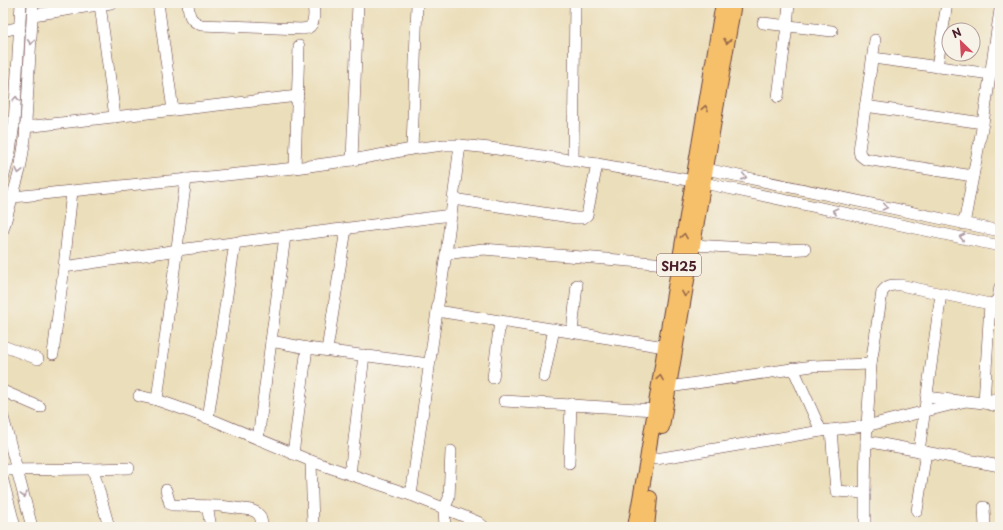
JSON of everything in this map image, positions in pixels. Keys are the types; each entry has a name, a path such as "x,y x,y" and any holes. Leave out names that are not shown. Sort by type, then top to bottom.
{"main road":[{"name":"SH25","path":"647,527 656,459 694,245 698,182 723,3"},
{"name":"SH25","path":"635,527 679,265 698,182 706,169 734,3"}],"street":[{"path":"3,179 10,152 14,124 21,3"},
{"path":"3,230 20,170 25,139 33,3"},
{"path":"158,3 173,110"},
{"path":"188,3 190,17 194,22 201,25 302,29 309,28 312,24 314,17 313,3"},
{"path":"352,160 358,3"},
{"path":"412,148 417,3"},
{"path":"573,160 575,3"},
{"path":"778,97 789,3"},
{"path":"937,67 947,3"},
{"path":"33,15 106,4 115,116"},
{"path":"964,224 998,35 1000,10"},
{"path":"763,23 832,31"},
{"path":"3,31 20,27"},
{"path":"875,40 859,150 860,155 865,159 973,176"},
{"path":"295,168 299,46"},
{"path":"873,58 991,74"},
{"path":"26,126 298,96"},
{"path":"865,106 983,123"},
{"path":"411,495 446,254 460,145"},
{"path":"13,197 295,168 352,160 412,148 460,145 573,160 698,182 1000,246"},
{"path":"453,200 583,218 587,215 598,164"},
{"path":"706,169 1000,231"},
{"path":"157,400 178,250 186,179"},
{"path":"53,354 72,191"},
{"path":"64,267 178,250 451,215"},
{"path":"327,350 346,229"},
{"path":"258,439 285,236"},
{"path":"208,418 235,243"},
{"path":"694,245 783,250 805,249"},
{"path":"446,254 483,249 679,265"},
{"path":"572,332 577,285"},
{"path":"865,527 866,426 871,364 882,292 886,287 900,285 990,304 996,302 998,299 1000,287"},
{"path":"917,511 926,411 941,294"},
{"path":"984,403 990,304"},
{"path":"437,311 665,347"},
{"path":"493,378 500,321"},
{"path":"544,377 554,329"},
{"path":"271,341 307,348 429,364"},
{"path":"3,346 38,359"},
{"path":"293,454 307,348"},
{"path":"350,474 364,355"},
{"path":"669,387 793,368 871,364"},
{"path":"793,368 826,431 836,491 865,493"},
{"path":"3,391 40,407"},
{"path":"139,396 157,400 208,418 311,461 411,495 478,522 484,527"},
{"path":"928,397 984,403 1000,407"},
{"path":"984,403 1000,398"},
{"path":"504,401 655,410"},
{"path":"656,459 826,431 866,426 966,402"},
{"path":"569,463 571,404"},
{"path":"3,417 32,527"},
{"path":"866,440 1000,466"},
{"path":"445,527 444,509 449,498 451,451"},
{"path":"311,461 313,527"},
{"path":"3,470 129,468"},
{"path":"93,469 109,527"},
{"path":"3,481 15,527"},
{"path":"166,490 170,504 172,505 207,506 251,510 260,516 263,527"},
{"path":"207,506 211,527"},
{"path":"984,507 985,527"}]}
